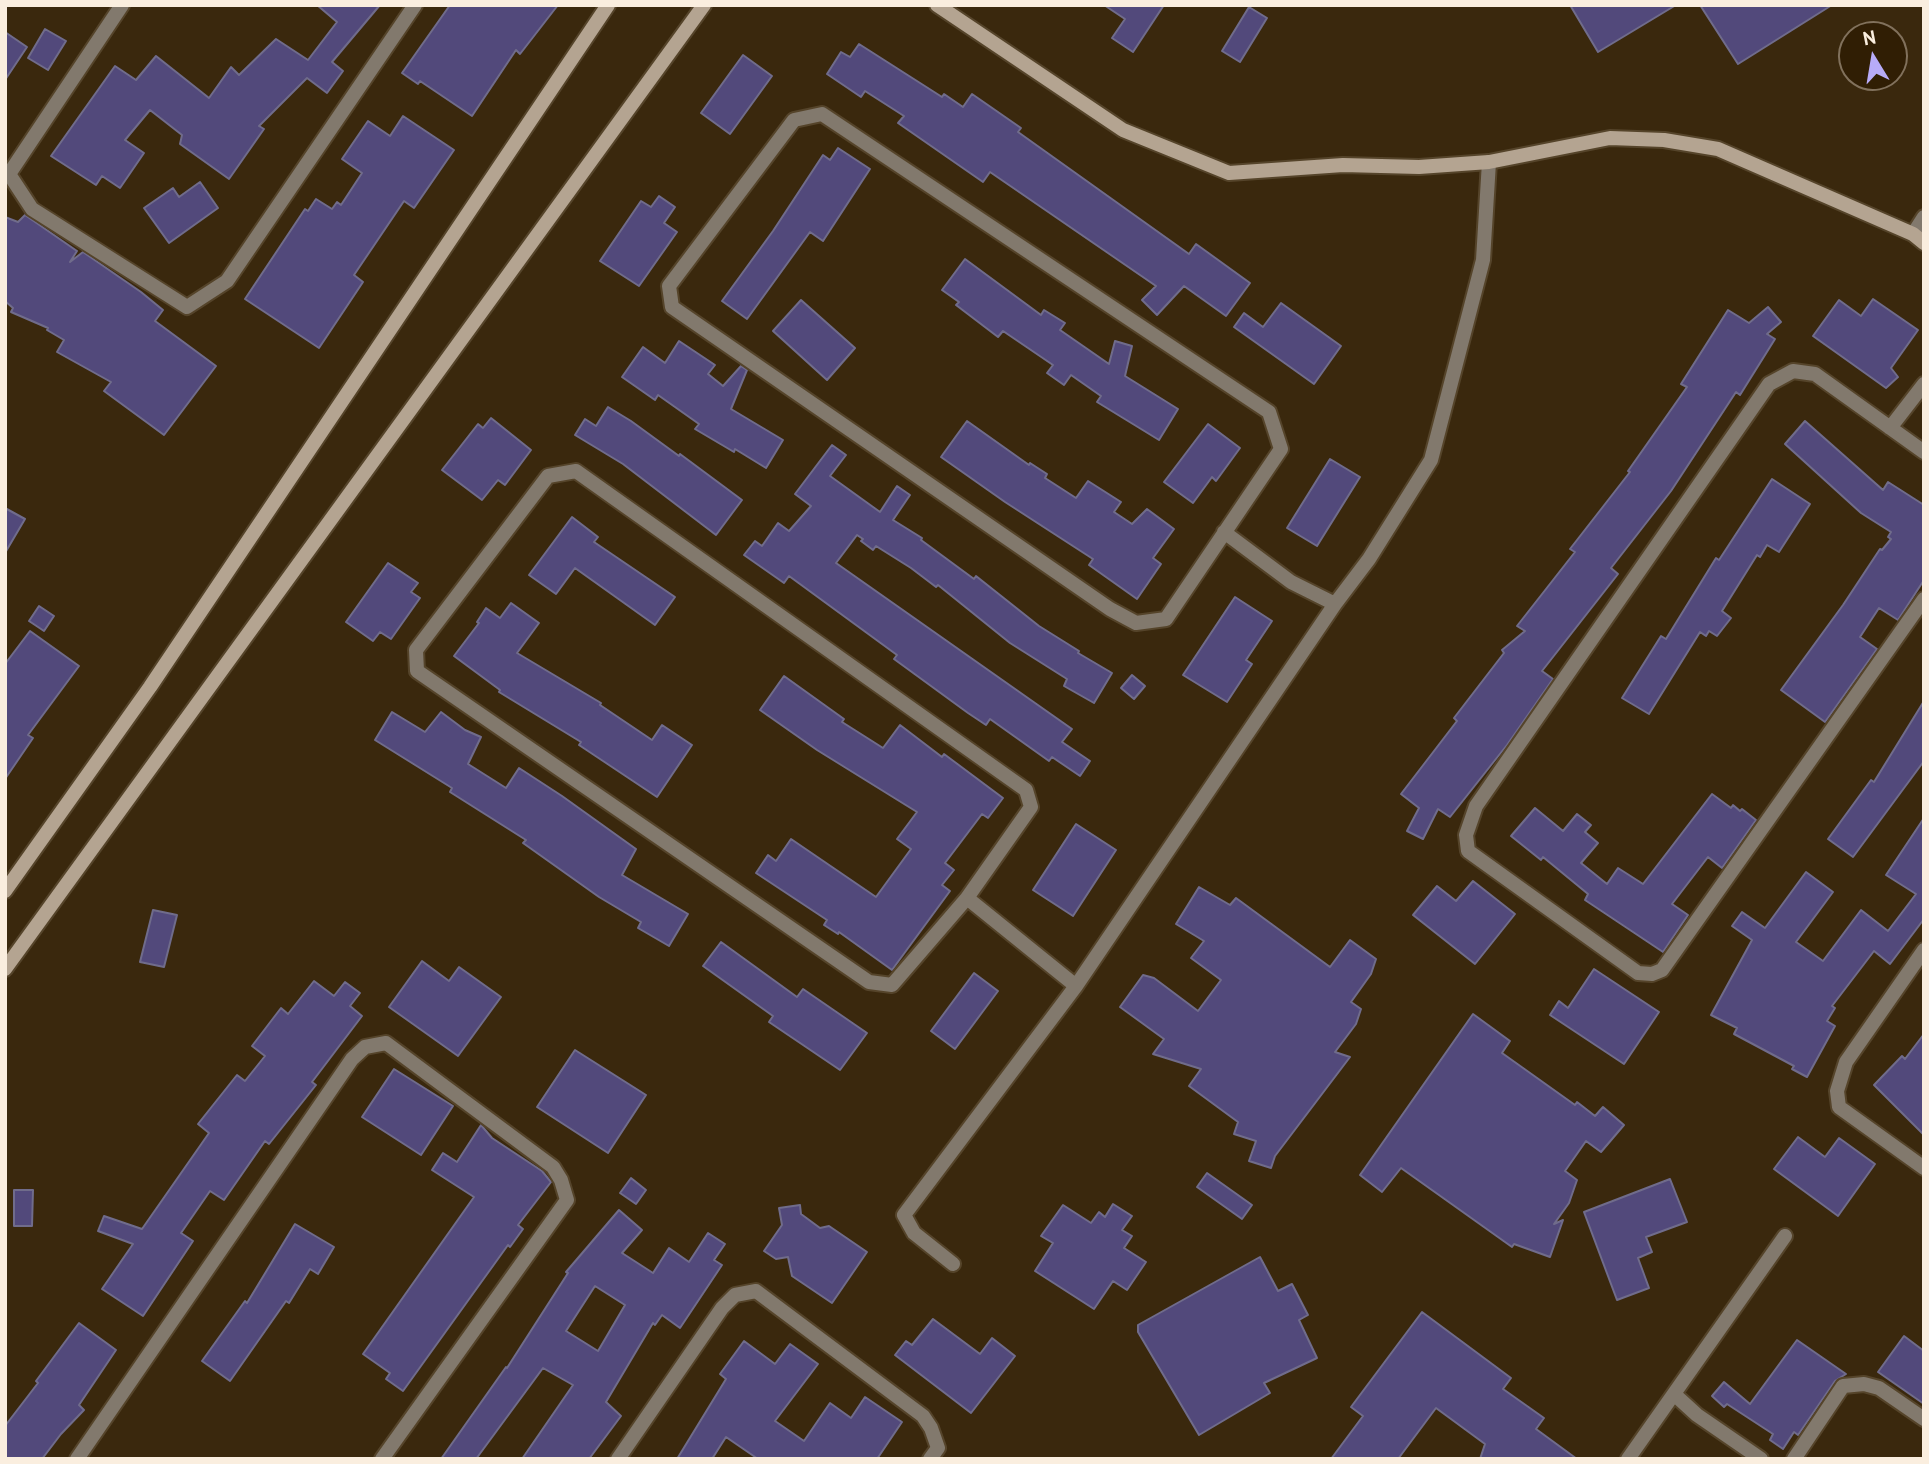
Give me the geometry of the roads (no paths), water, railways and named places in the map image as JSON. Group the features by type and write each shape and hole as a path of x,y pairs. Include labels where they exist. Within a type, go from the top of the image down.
{"street":[{"path":"122,5 9,174 32,209 187,307 227,281 415,5"},
{"path":"5,891 150,687 608,5"},
{"path":"5,969 704,5"},
{"path":"937,5 1123,130 1229,173 1343,165 1419,167 1489,162 1610,138 1664,140 1718,149 1918,239 1924,217"},
{"path":"822,114 1269,412 1282,449 1224,532 1166,619 1136,623 1110,608 672,307 669,286 793,120 822,114"},
{"path":"953,1264 914,1233 904,1215 1076,986 1368,559 1432,460 1483,260 1489,162"},
{"path":"1924,452 1815,374 1793,371 1769,384 1476,806 1466,835 1468,851 1637,973 1652,974 1662,970 1924,598"},
{"path":"1890,428 1924,384"},
{"path":"576,471 1026,790 1031,807 967,898 892,985 869,982 417,671 416,650 548,476 576,471"},
{"path":"1224,532 1291,582 1335,604"},
{"path":"967,898 1076,986"},
{"path":"1924,950 1846,1062 1836,1091 1839,1107 1924,1168"},
{"path":"77,1459 352,1059 365,1047 386,1043 553,1167 561,1180 567,1200 382,1459"},
{"path":"1628,1459 1785,1236"},
{"path":"618,1459 722,1308 734,1295 756,1291 923,1416 937,1441 938,1448 930,1459"},
{"path":"1794,1459 1843,1386 1864,1384 1879,1388 1924,1419"},
{"path":"1674,1394 1697,1415 1760,1459"}]}
